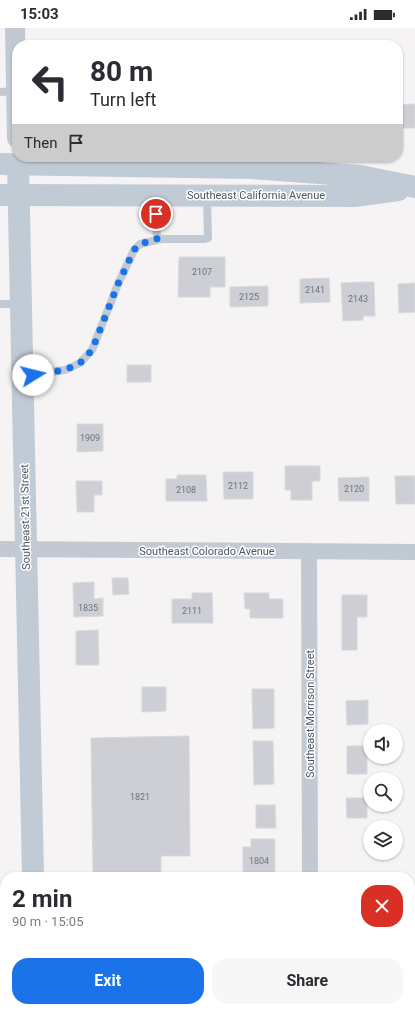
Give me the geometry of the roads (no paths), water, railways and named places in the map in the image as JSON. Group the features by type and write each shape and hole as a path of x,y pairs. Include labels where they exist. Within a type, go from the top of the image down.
{"main road":[{"name":"Southeast California Avenue","path":"12,162 129,162 251,168 360,176 415,187"},
{"name":"Southeast 21st Street","path":"12,162 9,195 10,304 22,376 33,872"},
{"name":"Southeast California Avenue","path":"9,195 354,196 415,187"}],"street":[{"path":"16,28 16,40"},
{"name":"Southeast Colorado Avenue","path":"0,549 415,552"},
{"name":"Southeast Morrison Street","path":"309,552 310,872"}],"lane":[{"path":"155,195 157,239"},
{"path":"22,376 65,370 80,363 92,350 118,284 134,250 140,244 157,239 208,238 207,195"}]}
